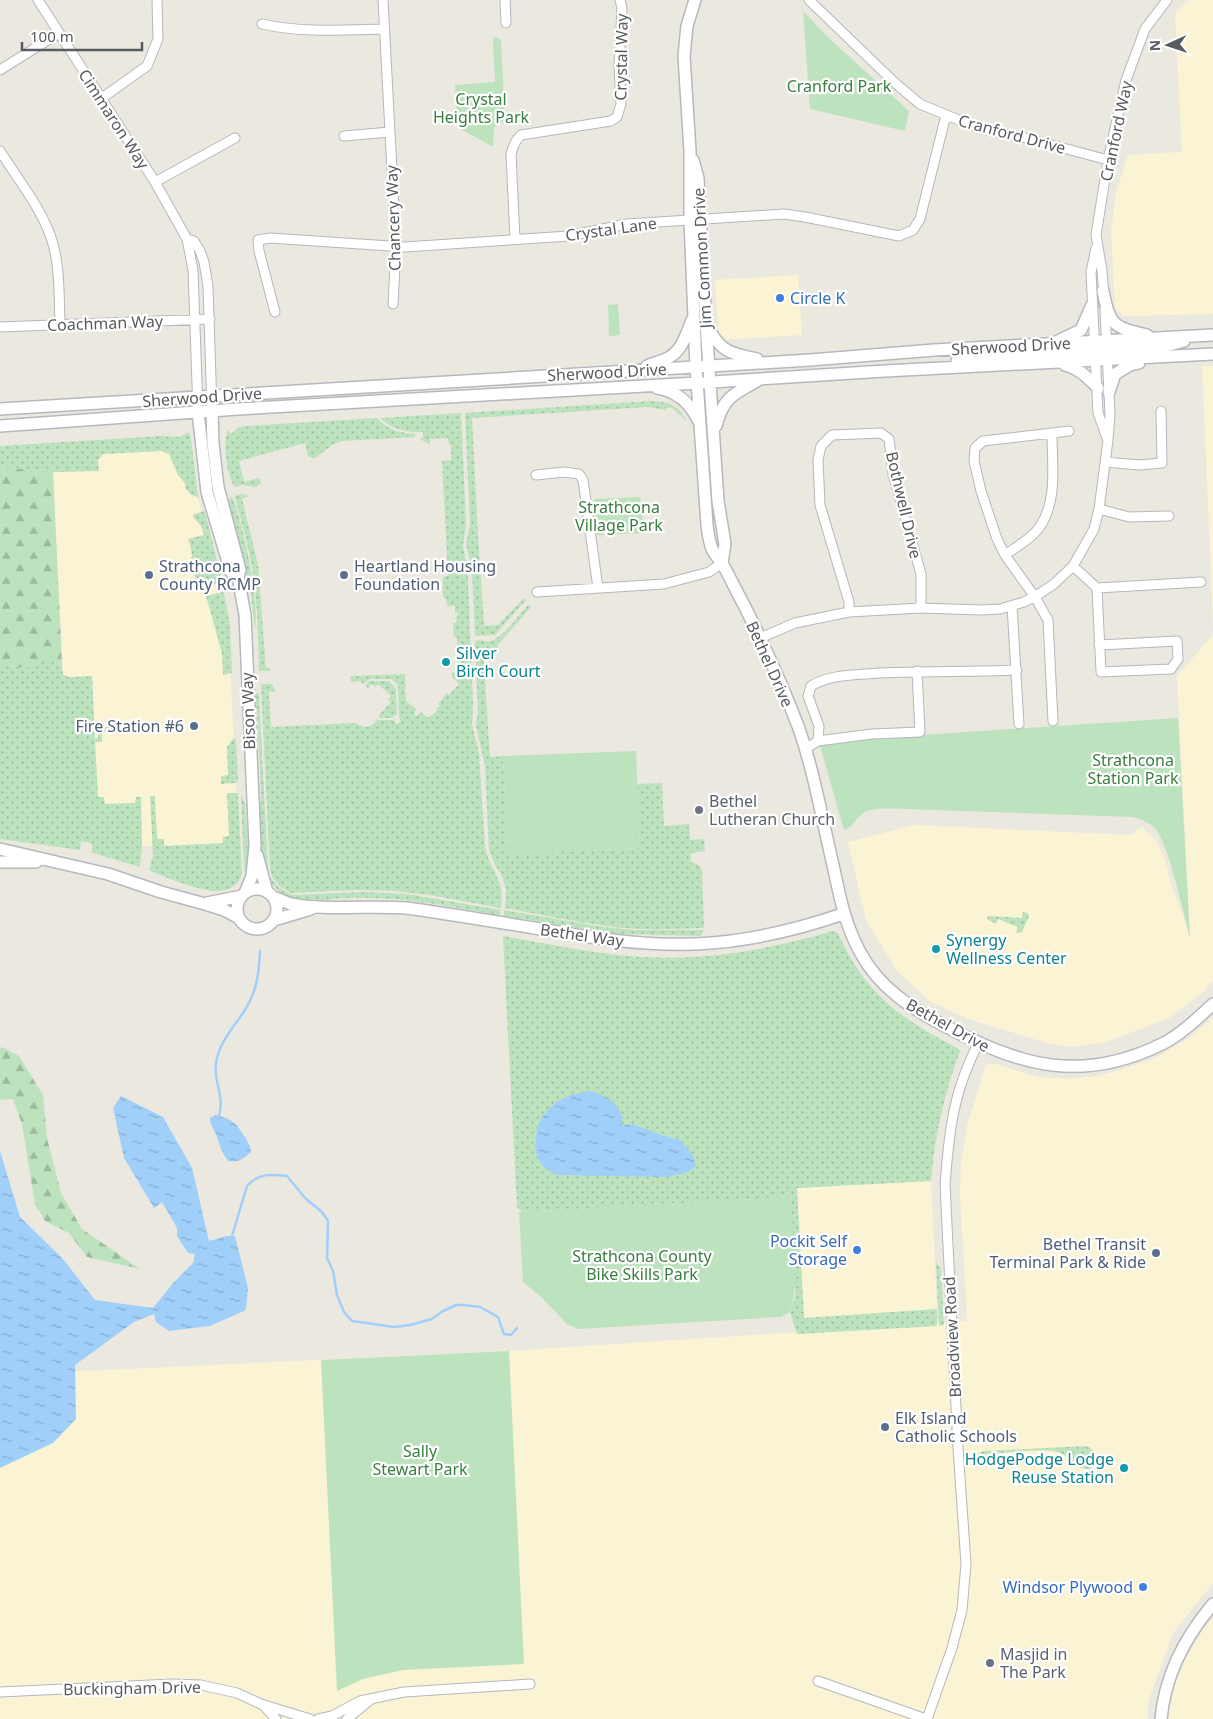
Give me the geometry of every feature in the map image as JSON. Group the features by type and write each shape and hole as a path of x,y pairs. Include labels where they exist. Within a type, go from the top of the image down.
{"street":[{"name":"Cimmaron Way","path":"38,0 155,182 187,239 192,270 198,412"},
{"path":"102,98 147,66 158,39 157,0"},
{"name":"Chancery Way","path":"383,0 396,246 393,304"},
{"path":"505,0 506,24"},
{"name":"Crystal Way","path":"515,239 511,155 517,139 521,135 611,121 620,111 619,66 622,8 620,0"},
{"name":"Jim Common Drive","path":"695,0 687,26 684,56 695,220 710,382"},
{"name":"Cranford Drive","path":"809,0 895,83 920,104 978,128 1022,137 1108,160"},
{"name":"Cranford Way","path":"1101,351 1103,291 1096,235 1108,160 1126,80 1145,29 1167,0"},
{"path":"262,24 279,28 321,30 384,29"},
{"path":"0,70 59,33"},
{"name":"Crystal Lane","path":"275,312 259,251 258,240 270,238 405,247 569,236 627,224 784,214 805,216 899,236 906,234 913,230 920,219 946,115"},
{"path":"344,136 390,132"},
{"path":"155,182 235,138"},
{"path":"0,151 44,221 53,244 58,279 60,324"},
{"name":"Jim Common Drive","path":"695,220 694,316 697,383"},
{"name":"Cimmaron Way","path":"187,239 194,242 200,250 208,286 212,411"},
{"name":"Cranford Way","path":"1097,242 1090,272 1092,305 1101,351"},
{"path":"1103,291 1108,314 1112,321 1120,327 1159,338"},
{"path":"1052,344 1081,330 1092,305"},
{"path":"638,370 667,359 676,353 682,347 694,316"},
{"name":"Coachman Way","path":"0,327 210,319"},
{"path":"706,324 713,338 731,354 771,362"},
{"name":"Sherwood Drive","path":"0,426 212,411 924,368 1033,364 1159,338 1213,335"},
{"path":"924,368 974,358 1166,346 1201,336"},
{"name":"Sherwood Drive","path":"0,409 1052,344 1148,358 1213,354"},
{"path":"1101,351 1098,413 1108,440"},
{"path":"760,638 795,623 849,612 921,608 1000,609 1035,597 1054,584 1073,566 1094,529 1099,509 1110,415 1110,392 1101,351"},
{"path":"1110,392 1115,374 1130,365 1142,363 1148,358"},
{"path":"1033,364 1072,367 1086,375 1098,388"},
{"path":"713,438 719,413 732,395 762,379"},
{"path":"537,592 664,584 709,572 722,563 725,544 718,501 710,382"},
{"name":"Bethel Drive","path":"697,383 707,525 712,549 722,563 760,638 798,727 818,800 844,914 861,954 887,987 919,1012 1002,1054 1040,1064 1069,1067 1096,1065 1130,1057 1163,1043 1213,1004"},
{"path":"643,386 666,390 681,398 693,410 700,424"},
{"name":"Bison Way","path":"212,411 213,443 218,487 240,570 238,577 245,615 255,846 252,876 243,894"},
{"path":"1105,462 1139,465 1162,463 1161,411"},
{"name":"Bison Way","path":"198,412 207,492 230,572 238,577"},
{"path":"1053,721 1048,620 1035,597 1005,555 997,539 981,491 974,461 976,448 988,439 1070,431"},
{"name":"Bothwell Drive","path":"849,612 849,602 820,506 818,460 821,446 832,435 881,433 889,440 893,474 920,574 921,608"},
{"path":"1005,555 1038,529 1048,510 1053,483 1052,434"},
{"path":"536,475 564,472 579,474 583,480 598,588"},
{"path":"1099,509 1129,517 1169,516"},
{"path":"1073,566 1097,588 1101,672 1171,669 1178,659 1177,641 1100,645"},
{"path":"1097,588 1201,582"},
{"path":"1012,606 1019,724"},
{"path":"818,741 819,726 808,696 811,686 825,680 845,676 918,671 1017,670"},
{"path":"805,749 818,741 872,734 920,732 918,671"},
{"name":"Bison Way","path":"255,846 270,895"},
{"path":"0,849 108,874 224,910 239,918 246,926 256,930 266,927 274,920 276,906 270,895 254,889 243,894 205,904"},
{"path":"0,862 58,863"},
{"path":"239,918 237,907 243,894"},
{"name":"Bethel Way","path":"270,895 291,904 388,906 608,941 652,944 695,944 736,940 776,933 844,914"},
{"name":"Bethel Way","path":"274,920 318,906"},
{"name":"Broadview Road","path":"927,1719 952,1648 962,1610 966,1564 958,1448 945,1184 947,1153 956,1102 964,1076 978,1043"},
{"path":"1161,1719 1165,1697 1179,1654 1191,1633 1213,1604"},
{"path":"818,1681 927,1719"},
{"name":"Buckingham Drive","path":"0,1692 172,1684 201,1685 237,1693 261,1704 305,1719"},
{"path":"318,1719 332,1716 360,1701 404,1692 530,1684"},
{"path":"347,1719 370,1700"},
{"name":"Buckingham Drive","path":"261,1704 276,1719"}],"shaded area":[{"path":"1189,0 1213,0 1213,314 1124,316 1115,308 1111,231 1116,193 1128,155 1182,152 1175,14"},
{"path":"798,275 802,335 719,340 715,280"},
{"path":"1202,366 1213,366 1213,623"},
{"path":"161,451 169,454 178,475 195,496 198,497 228,627 239,844 142,846 141,797 136,803 104,804 104,798 98,798 92,677 69,677 63,675 53,472 98,471 98,460 103,454"},
{"path":"1213,635 1213,981 1203,992 1169,1018 1106,1042 1072,1047 1051,1044 968,1019 930,1001 898,972 866,920 848,842 914,825 1130,835 1142,827 1156,841 1164,858 1172,887 1190,935 1177,676"},
{"path":"1213,1018 1213,1583 1173,1633 1148,1702 1148,1719 0,1719 0,1375 509,1351 967,1321 960,1193 961,1164 967,1126 986,1065 996,1064 1037,1077 1068,1079 1098,1076 1153,1059 1186,1040"},
{"path":"931,1181 937,1309 804,1319 797,1188"},
{"path":"1213,1618 1213,1719 1169,1719 1169,1710 1176,1681 1184,1662 1202,1631"}],"green space":[{"name":"Cranford Park","path":"803,11 831,40 909,111 905,131 810,109"},
{"name":"Crystal Heights Park","path":"494,36 501,40 505,121 494,127 493,147 457,127 455,85 495,82"},
{"path":"618,304 620,335 609,336 608,305"},
{"path":"650,401 662,402 676,407 687,421 672,408 667,407 666,410 648,407 472,418 484,626 498,625 524,598 526,600 495,635 475,636 472,570 466,544 470,524 465,413"},
{"path":"461,413 466,523 463,546 468,581 473,705 472,725 479,753 485,846 490,863 499,881 502,897 501,908 395,891 357,890 291,893 279,886 270,870 261,684 272,684 276,691 269,692 271,727 355,723 367,727 377,720 394,720 396,724 401,722 399,717 398,685 391,679 370,679 363,684 360,681 351,682 350,676 405,674 406,701 417,709 414,713 416,716 421,712 428,718 438,710 440,706 438,704 447,693 449,695 459,684 452,677 452,673 458,672 457,637 454,637 453,623 456,623 458,613 455,613 455,606 447,606 446,599 443,596 443,577 448,576 442,461 451,460 451,445 449,445 448,438 430,439 430,445 420,439 423,437 423,432 400,430 380,418"},
{"path":"377,418 390,428 399,432 415,434 415,437 342,441 332,445 314,459 308,456 305,443 239,461 244,482 259,478 261,483 256,487 242,485 235,487 232,482 225,450 228,430 231,434 239,427 247,426"},
{"path":"189,432 198,497 191,495 185,488 185,483 178,475 169,454 161,451 103,454 98,460 99,471 53,472 0,467 0,446 162,436 180,437"},
{"path":"0,467 53,472 62,665 51,661 41,661 26,668 0,665"},
{"path":"243,494 249,496 242,499 258,565 266,668 270,668 270,671 259,671 254,581 235,497 235,495"},
{"path":"232,496 250,562 255,601 255,629 251,594 228,505 229,499"},
{"name":"Strathcona Village Park","path":"640,497 644,533 597,535 594,499"},
{"path":"205,511 218,565 194,571 190,558 192,557 188,539 204,535 201,526 193,517 194,514"},
{"path":"219,566 222,582 210,586 195,577 194,573"},
{"path":"224,593 230,626 232,673 223,675 222,653 206,596"},
{"path":"528,605 531,607 497,646 497,651 483,651 490,757 503,756 508,855 640,848 637,784 662,783 664,826 689,824 690,840 704,839 705,851 691,853 691,862 699,865 702,871 704,928 623,928 578,922 505,908 506,890 502,876 489,850 485,767 476,725 478,712 475,641 491,641 495,639 505,631"},
{"path":"41,661 51,661 62,665 63,675 69,677 92,676 95,739 98,738 98,728 109,727 109,731 102,732 102,742 95,742 98,797 104,797 105,804 135,803 136,797 141,797 142,846 140,867 93,853 92,843 81,841 80,850 0,839 0,665 26,668"},
{"path":"369,681 389,681 396,689 397,715 392,718 379,718 379,715 391,702 388,700 391,696 378,684 375,687 372,684 368,688 365,686"},
{"path":"259,693 267,871 261,855 258,835 261,797 257,710 253,694"},
{"name":"Strathcona Station Park","path":"1178,718 1190,937 1165,847 1154,827 1147,822 1133,817 874,809 859,816 850,827 844,830 820,746 822,743 829,741"},
{"path":"234,738 236,740 238,780 236,783 221,784 221,776 228,775 227,747"},
{"path":"636,751 640,848 508,855 503,756"},
{"path":"227,793 238,793 242,873 236,884 226,890 211,891 183,884 149,870 153,855 150,796 155,796 157,839 164,839 164,846 223,843 223,837 229,836"},
{"path":"241,794 245,803 250,855 249,872 244,869"},
{"path":"268,874 278,887 293,895 364,892 407,894 501,910 499,917 448,906 389,899 340,898 302,901 279,892"},
{"path":"504,910 603,927 633,930 704,930 700,936 620,934 515,918 504,918"},
{"path":"1023,912 1028,913 1029,916 1022,932 1016,933 1018,927 998,919 996,924 987,919 988,916 1022,918"},
{"path":"833,931 838,933 860,972 886,1002 901,1015 960,1051 941,1115 931,1181 797,1188 804,1318 937,1309 937,1326 797,1334 790,1312 795,1297 795,1265 790,1197 522,1212 517,1207 503,936 607,954 666,958 739,952"},
{"path":"2,1047 19,1056 43,1095 47,1138 61,1193 82,1229 140,1269 87,1257 69,1233 45,1221 35,1204 22,1124 13,1099 0,1100 0,1048"},
{"name":"Strathcona County Bike Skills Park","path":"790,1197 796,1270 795,1284 790,1312 781,1317 578,1329 567,1324 542,1298 523,1282 519,1212"},
{"path":"936,1262 941,1268 944,1325 939,1326"},
{"name":"Sally Stewart Park","path":"509,1351 524,1664 403,1670 363,1679 337,1691 321,1360"},
{"path":"1086,1446 1094,1451 1096,1457 1094,1466 1090,1469 1081,1467 1063,1454 1043,1450 987,1454 981,1458 978,1465 977,1454 983,1451"}],"water":[{"path":"590,1091 606,1097 618,1108 623,1118 621,1124 632,1124 680,1140 693,1156 696,1166 688,1172 666,1177 557,1175 544,1167 536,1151 539,1122 545,1113 558,1101 571,1095"},
{"path":"121,1096 163,1117 192,1168 209,1241 227,1236 235,1236 248,1288 246,1310 210,1326 169,1331 156,1322 154,1314 134,1322 75,1365 76,1419 53,1443 0,1468 0,1151 20,1217 63,1259 95,1300 153,1308 174,1282 193,1263 195,1254 188,1253 177,1236 177,1228 162,1202 154,1208 124,1158 113,1108"},
{"path":"216,1115 233,1122 245,1137 251,1152 244,1158 238,1161 228,1161 210,1122 210,1118"}],"waterway":[{"path":"219,1116 221,1101 216,1076 216,1063 220,1048 245,1010 255,989 260,951"},
{"path":"232,1236 247,1186 261,1177 271,1175 287,1176 305,1198 322,1212 328,1221 327,1258 333,1271 337,1295 344,1312 352,1321 394,1327 410,1325 432,1319 456,1305 464,1305 480,1307 498,1317 504,1334 511,1335 517,1328"}],"place":[{"name":"Circle K","path":"780,298"},
{"name":"Strathcona County RCMP","path":"149,575"},
{"name":"Heartland Housing Foundation","path":"344,575"},
{"name":"Silver Birch Court","path":"446,662"},
{"name":"Fire Station #6","path":"194,726"},
{"name":"Bethel Lutheran Church","path":"699,810"},
{"name":"Synergy Wellness Center","path":"936,949"},
{"name":"Pockit Self Storage","path":"857,1250"},
{"name":"Bethel Transit Terminal Park & Ride","path":"1156,1253"},
{"name":"Elk Island Catholic Schools","path":"885,1427"},
{"name":"HodgePodge Lodge Reuse Station","path":"1124,1468"},
{"name":"Windsor Plywood","path":"1143,1587"},
{"name":"Masjid in The Park","path":"990,1663"}]}
